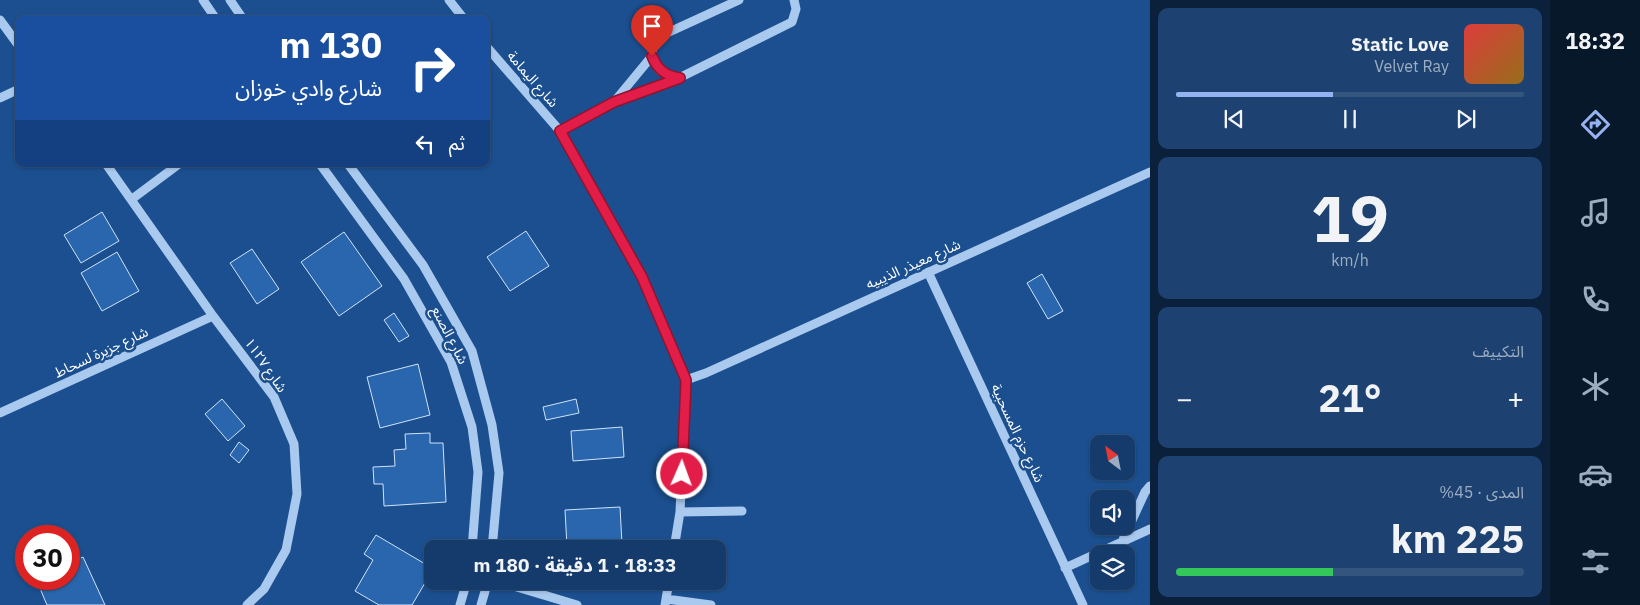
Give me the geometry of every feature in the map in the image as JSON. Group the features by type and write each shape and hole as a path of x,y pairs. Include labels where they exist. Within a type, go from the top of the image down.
{"street":[{"path":"203,0 213,15"},
{"path":"230,0 240,15"},
{"path":"449,0 461,15"},
{"path":"680,78 672,77 659,70 652,56 654,39 739,0"},
{"path":"560,131 614,102 680,78 792,22 796,9 794,0"},
{"path":"0,20 15,41"},
{"name":"شارع اليمامة","path":"490,51 560,131 642,277 686,380 680,512 675,540"},
{"path":"614,102 652,56"},
{"path":"0,98 15,91"},
{"name":"شارع ١١٢٧","path":"108,167 213,316 274,397 294,444 297,494 286,550 264,589 247,605"},
{"path":"132,199 175,167"},
{"name":"شارع الصنع","path":"322,167 404,279 452,362 472,427 478,472 473,540"},
{"name":"شارع الصنع","path":"350,167 423,265 472,351 492,425 499,473 493,540"},
{"name":"شارع معيذر الذيبيه","path":"686,380 706,373 1150,172"},
{"name":"شارع حزم المسحبية","path":"928,272 1083,605"},
{"name":"شارع جزيرة لسحاط","path":"0,413 213,316"},
{"path":"1122,542 1144,492 1150,486"},
{"path":"680,512 742,511"},
{"path":"1065,568 1150,529"},
{"path":"460,605 464,590"},
{"path":"481,605 485,590"},
{"path":"527,590 577,605"},
{"path":"665,602 711,605"}],"building":[{"path":"102,212 119,241 81,263 64,235"},
{"path":"526,231 549,266 510,291 487,257"},
{"path":"344,232 382,286 339,316 301,262"},
{"path":"252,249 279,289 257,304 230,263"},
{"path":"117,252 139,291 102,311 81,273"},
{"path":"1042,274 1063,311 1048,319 1027,283"},
{"path":"394,313 409,336 399,342 384,320"},
{"path":"418,364 430,415 380,428 367,377"},
{"path":"222,399 245,426 228,441 205,414"},
{"path":"576,399 579,413 546,420 543,407"},
{"path":"622,427 624,457 573,461 571,431"},
{"path":"430,433 430,443 443,443 446,502 384,506 383,484 374,484 373,467 395,466 394,450 406,449 405,434"},
{"path":"239,442 249,450 239,463 230,455"},
{"path":"620,507 622,540 567,540 565,510"},
{"path":"376,535 424,563 424,585 412,605 379,605 355,591 373,560 364,554"},
{"path":"83,557 105,605 47,605 41,590 80,590 80,558"}],"route":[{"path":"652,56 659,70 672,77 680,78 614,102 560,131 642,277 686,380 682,474"}]}
